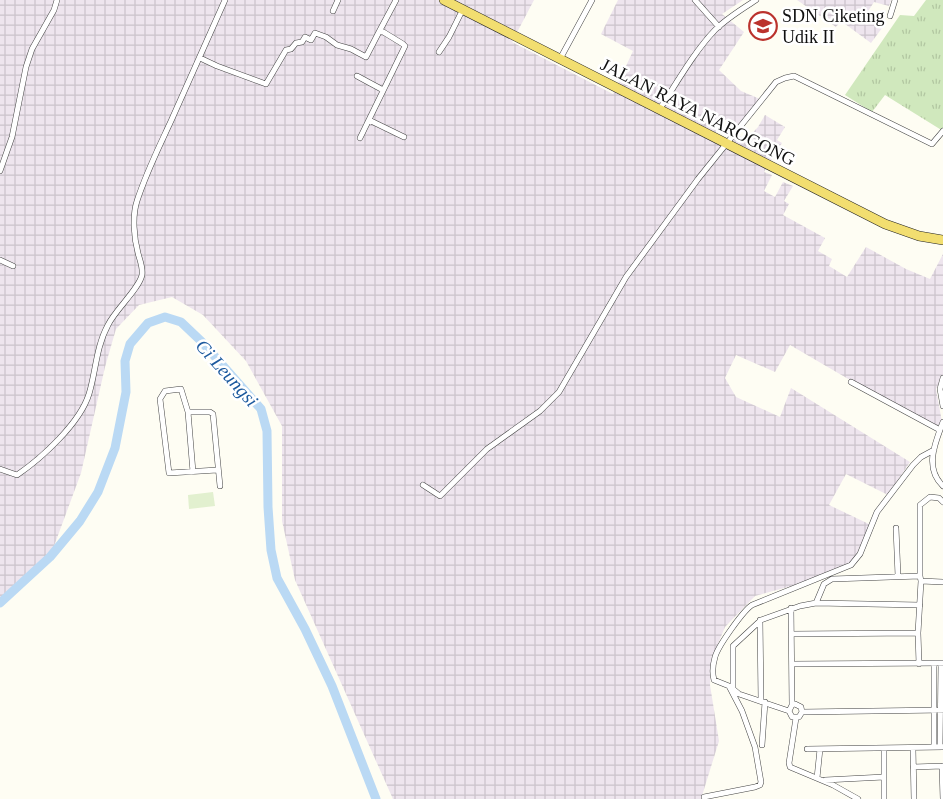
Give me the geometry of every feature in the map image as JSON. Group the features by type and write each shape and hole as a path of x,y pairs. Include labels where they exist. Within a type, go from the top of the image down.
{"main road":[{"name":"JALAN RAYA NAROGONG","path":"444,0 885,224 919,236 943,240"}],"street":[{"path":"0,171 12,137 26,67 32,49 54,10 57,0"},
{"path":"0,469 17,475 32,465 55,443 85,404 91,388 98,350 107,326 142,276 134,218 136,202 225,0"},
{"path":"333,11 338,0"},
{"path":"200,58 265,84 286,50 291,49 296,43 302,42 305,37 311,40 315,33 326,37 336,45 351,49 366,57 396,0"},
{"path":"560,59 586,18 592,0"},
{"path":"695,0 719,27"},
{"path":"659,110 687,68 719,27 756,0"},
{"path":"890,16 895,0"},
{"path":"439,52 463,9"},
{"path":"360,138 405,46 380,30"},
{"path":"357,76 383,90"},
{"path":"422,485 440,496 487,449 540,411 556,394 626,277 726,143 776,82 794,76 932,144 943,131"},
{"path":"369,120 404,137"},
{"path":"0,260 13,266"},
{"path":"943,378 940,389 943,406"},
{"path":"851,382 940,430"},
{"path":"193,472 188,412 181,389 165,391 160,398 168,473 170,474 217,470"},
{"path":"188,412 210,412 213,414 220,486"},
{"path":"943,422 932,463 937,480 943,486"},
{"path":"704,797 755,787 760,785 761,782 755,746 742,711 729,686 714,680 714,662 717,652 743,613 752,605 851,565 860,554 877,512 917,461 926,453 934,450"},
{"path":"919,664 920,509 922,502 930,496 939,498 943,502"},
{"path":"896,528 898,576"},
{"path":"816,603 824,584 832,579 898,576 943,582"},
{"path":"796,718 792,717 789,711 736,692 732,686 733,646 760,620 791,608 816,603 920,605"},
{"path":"789,711 792,705 791,608"},
{"path":"760,620 763,702 762,745"},
{"path":"792,634 918,633"},
{"path":"792,664 942,664 939,747 807,749"},
{"path":"934,664 939,710"},
{"path":"792,705 799,705 802,712"},
{"path":"802,712 939,710"},
{"path":"802,712 796,718 789,765 858,799"},
{"path":"884,748 884,799"},
{"path":"913,748 914,799"},
{"path":"820,749 820,779"},
{"path":"913,767 943,766 943,799"},
{"path":"820,779 884,777"}],"shaded area":[{"path":"0,0 534,0 512,42 613,94 633,51 601,34 618,0 743,0 722,14 744,32 719,70 741,91 760,99 738,129 723,118 715,133 728,140 735,133 746,140 758,127 765,115 785,127 777,140 782,143 764,172 772,175 764,191 775,197 783,182 793,186 784,201 789,204 783,215 825,238 818,251 832,259 829,266 847,277 866,247 906,269 930,279 943,254 943,376 936,389 942,422 934,429 790,345 775,372 736,355 725,378 736,397 780,417 791,388 910,462 888,495 846,474 829,505 871,525 852,563 836,574 755,596 725,627 712,658 710,685 719,741 701,799 393,799 295,580 282,521 282,426 246,361 203,315 172,297 139,305 116,329 105,367 81,473 50,557 0,603"},
{"path":"797,0 891,0 889,6 874,2 865,16 882,28 871,43 841,21 836,27"}],"green space":[{"path":"926,0 943,0 943,131 885,95 872,112 845,95 900,15 914,16"},
{"path":"213,492 215,506 189,509 188,495"}],"waterway":[{"name":"Ci Leungsi","path":"0,603 50,557 80,521 98,492 115,448 126,392 125,361 130,344 148,323 165,317 181,322 202,342 261,409 267,431 268,507 271,550 277,578 305,629 332,686 376,799"}],"place":[{"name":"SDN Ciketing Udik II","path":"763,26"}]}
